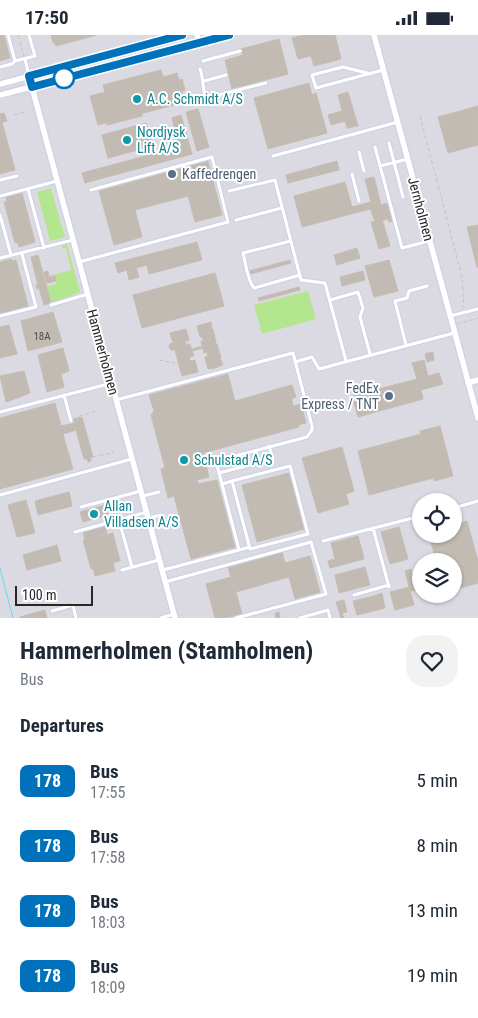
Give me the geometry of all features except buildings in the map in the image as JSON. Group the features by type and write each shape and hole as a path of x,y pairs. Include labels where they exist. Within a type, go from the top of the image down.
{"street":[{"path":"0,83 182,35"},
{"path":"197,35 199,43"},
{"path":"0,95 229,35"},
{"name":"Jernholmen","path":"374,35 478,418"},
{"name":"Hammerholmen","path":"29,76 174,616"},
{"path":"468,383 478,380"}],"lane":[{"path":"8,35 15,61"},
{"path":"0,67 34,56 29,35"},
{"path":"203,61 240,51"},
{"path":"25,59 29,76"},
{"path":"371,74 343,67 312,75 316,88 371,74 384,70"},
{"path":"200,69 206,98 266,83"},
{"path":"204,81 226,75"},
{"path":"273,156 398,122"},
{"path":"389,143 403,197"},
{"path":"375,147 402,248 430,241"},
{"path":"359,152 364,171"},
{"path":"79,262 228,222 212,157 91,190"},
{"path":"380,166 408,159"},
{"path":"352,174 359,201"},
{"path":"0,180 17,176"},
{"path":"229,191 275,180 301,280 325,283 346,361"},
{"path":"0,196 57,181"},
{"path":"28,189 44,248"},
{"path":"236,220 282,208"},
{"path":"0,215 11,255"},
{"path":"0,258 73,240"},
{"path":"291,241 243,253 245,262 251,284 254,287 300,275"},
{"path":"0,316 36,307 22,254"},
{"path":"406,345 395,301 407,298 409,291 427,286"},
{"path":"330,300 358,292 363,308 360,317 370,355"},
{"path":"51,305 88,294"},
{"path":"450,316 478,309"},
{"path":"295,362 312,357 319,369 455,333"},
{"path":"116,400 293,353 312,430 307,437 216,461 239,550"},
{"path":"0,412 112,383"},
{"path":"64,395 71,421"},
{"path":"219,473 273,459 269,446"},
{"path":"0,495 132,459"},
{"path":"162,570 308,534 290,466 222,484"},
{"path":"232,481 250,547"},
{"path":"81,507 160,492"},
{"path":"462,506 478,501"},
{"path":"75,532 119,520 147,515 161,515"},
{"path":"323,541 412,518"},
{"path":"119,520 132,567"},
{"path":"354,595 389,586 373,528"},
{"path":"165,581 311,542 326,594 236,618"},
{"path":"122,569 159,559"},
{"path":"52,611 73,605 76,618"},
{"path":"300,618 328,610 330,618"},
{"path":"161,618 174,616"}],"path":[{"path":"18,35 25,59"},
{"path":"14,115 25,112"},
{"path":"420,116 462,277 464,313"},
{"path":"453,325 478,318"},
{"path":"192,350 203,347"},
{"path":"159,359 174,363 178,362"},
{"path":"79,415 96,411"},
{"path":"93,457 114,451"}],"shaded area":[{"path":"0,35 478,35 478,618 0,618"}],"green space":[{"path":"51,188 65,237 50,241 37,192"},
{"path":"67,244 80,292 51,303 45,279 48,286 56,284 55,276 49,276 71,270 66,248 62,249 63,245"},
{"path":"308,291 316,319 262,334 254,305"}],"waterway":[{"path":"0,568 13,618"}],"bus line":[{"name":"178","path":"182,35 29,76 32,87 229,35"}],"place":[{"name":"A.C. Schmidt A/S","path":"137,99"},
{"name":"Nordjysk Lift A/S","path":"127,140"},
{"name":"Kaffedrengen","path":"172,174"},
{"name":"FedEx Express / TNT","path":"389,396"},
{"name":"Schulstad A/S","path":"184,460"},
{"name":"Allan Villadsen A/S","path":"94,514"}]}
